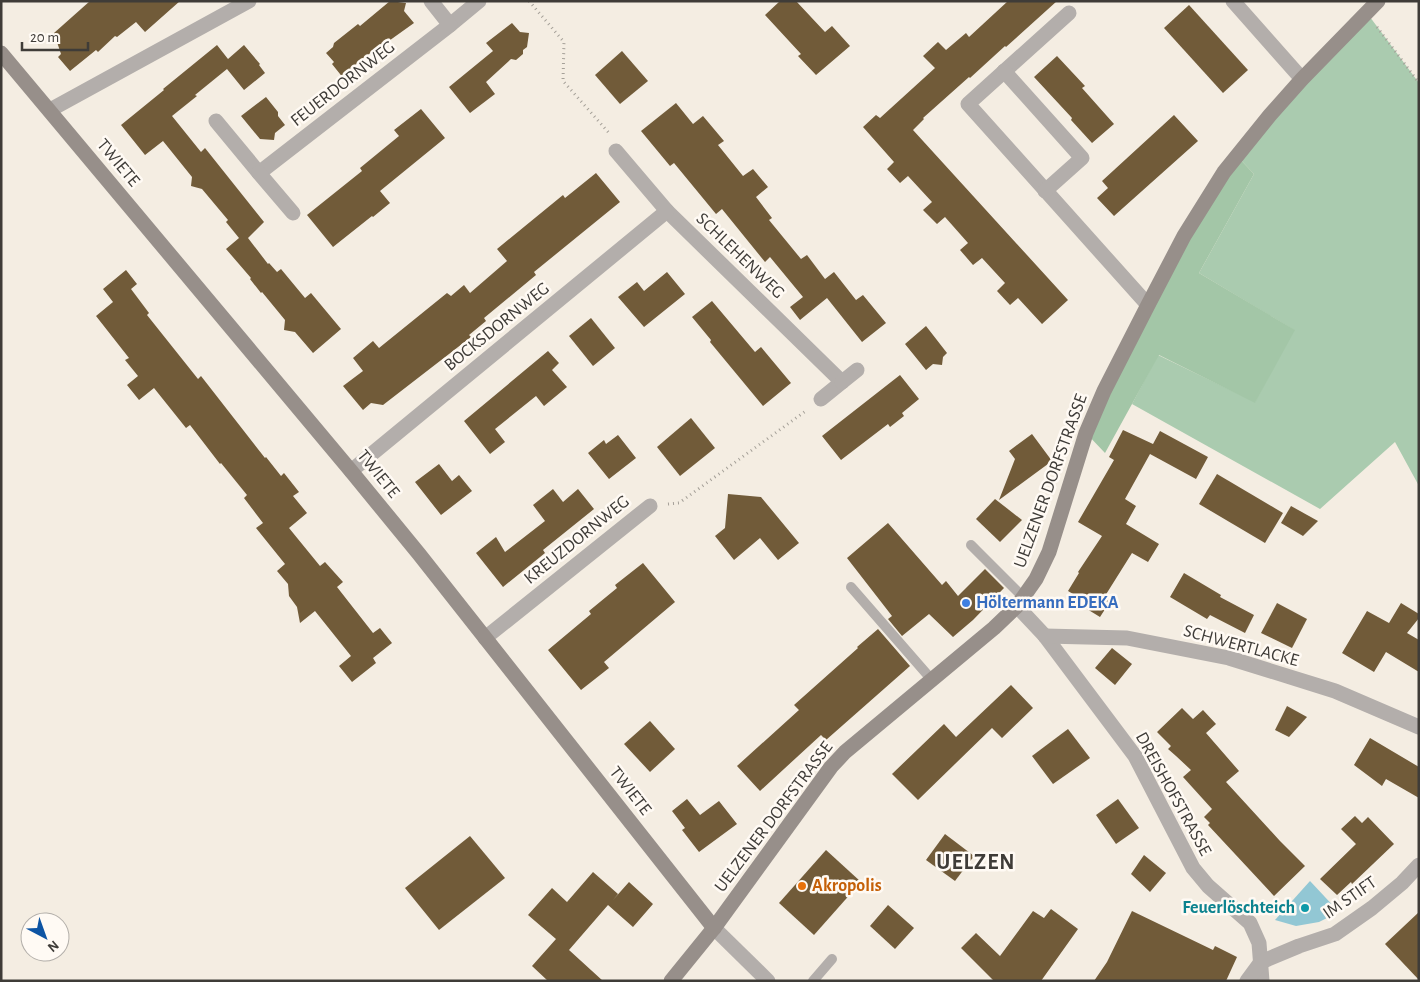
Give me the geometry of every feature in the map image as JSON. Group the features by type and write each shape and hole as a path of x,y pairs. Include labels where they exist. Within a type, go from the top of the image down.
{"street":[{"path":"50,110 249,1"},
{"path":"431,1 450,25"},
{"name":"FEUERDORNWEG","path":"259,173 479,1"},
{"path":"1233,1 1302,78"},
{"name":"UELZENER DORFSTRASSE","path":"671,981 714,928 831,767 845,752 994,628 1020,601 1036,579 1049,552 1086,433 1104,391 1184,236 1224,172 1270,115 1302,78 1378,1"},
{"path":"1069,13 968,104 1148,305"},
{"name":"TWIETE","path":"1,53 351,471 714,928"},
{"path":"1004,71 1082,158 1045,190"},
{"path":"216,121 293,213"},
{"name":"SCHLEHENWEG","path":"616,152 667,211 842,382"},
{"name":"BOCKSDORNWEG","path":"351,471 667,211"},
{"path":"821,400 857,370"},
{"name":"KREUZDORNWEG","path":"485,638 650,506"},
{"name":"DREISHOFSTRASSE","path":"1020,601 1135,756 1193,868 1208,886 1250,924 1259,943 1262,981"},
{"name":"SCHWERTLACKE","path":"1045,636 1128,638 1229,658 1335,691 1419,727"},
{"name":"IM STIFT","path":"1261,962 1299,946 1335,934 1372,908 1402,883 1419,865"},
{"path":"714,928 768,981"},
{"path":"1247,981 1261,962"}],"lane":[{"path":"971,545 1020,601"},
{"path":"851,588 932,680"},
{"path":"813,981 832,959"}],"path":[{"path":"529,1 564,42 562,81 611,134 616,152"},
{"path":"1366,13 1419,83"},
{"name":"KREUZDORNWEG","path":"650,506 679,503 821,400"}],"green space":[{"path":"1367,13 1419,83 1419,486 1395,442 1320,509 1132,404 1158,355 1255,402 1294,330 1199,273 1254,174 1237,156"},
{"path":"1237,156 1254,174 1199,273 1295,330 1255,403 1159,355 1105,453 1086,433 1104,391"}],"water":[{"path":"1310,881 1339,912 1319,922 1296,926 1275,920"}],"building":[{"path":"90,1 180,1 145,32 136,22 70,71 58,57 61,54 54,33"},
{"path":"390,1 406,3 404,11 414,23 355,65 355,70 344,79 326,53 333,47 334,43 358,24 360,26"},
{"path":"780,1 796,1 825,32 832,26 850,46 816,75 798,56 801,54 765,15"},
{"path":"1008,1 1057,1 923,118 913,130 1068,300 1042,324 1018,298 1010,305 997,291 1005,283 982,258 973,265 960,250 968,243 945,217 937,224 923,210 932,202 908,176 900,183 887,169 894,162 863,127 876,115 880,118 935,68 923,56 938,42 946,50 966,33 969,37"},
{"path":"1189,5 1248,70 1223,93 1164,28"},
{"path":"512,23 520,32 529,33 527,47 516,60 511,59 486,82 495,94 470,113 449,87 493,51 486,43"},
{"path":"217,45 228,59 244,45 265,73 244,90 227,69 172,116 201,152 205,148 264,222 248,238 268,264 277,272 281,269 305,298 311,293 341,329 313,353 295,332 284,330 285,320 226,249 239,238 226,222 228,220 202,189 191,186 192,177 163,141 145,155 121,125"},
{"path":"622,51 648,81 620,104 595,75"},
{"path":"1057,56 1085,86 1082,88 1114,124 1092,143 1034,77"},
{"path":"266,97 278,112 278,116 285,125 275,133 274,140 260,139 241,116"},
{"path":"676,103 693,124 703,116 724,141 718,145 743,176 753,169 768,187 756,197 772,218 769,220 801,259 807,255 825,279 834,272 856,300 863,295 886,323 862,342 827,298 800,320 790,307 803,297 770,257 765,262 722,209 716,214 674,163 670,166 641,131"},
{"path":"421,109 445,138 380,191 390,203 333,247 307,215 362,171 360,168 399,136 394,130"},
{"path":"1174,115 1198,141 1114,216 1097,198 1108,188 1102,181"},
{"path":"596,173 620,202 534,272 536,275 484,318 486,321 469,335 471,337 383,405 371,403 363,410 343,386 363,371 353,358 373,341 379,348 447,293 451,296 464,285 470,293 507,261 497,249 563,195 565,198"},
{"path":"126,270 137,284 131,289 149,313 147,315 198,379 201,376 265,458 281,476 284,473 299,492 293,496 307,513 289,528 320,566 325,562 343,582 337,587 373,633 380,628 392,643 373,658 376,663 352,682 339,666 351,656 315,611 300,623 297,607 289,596 288,584 277,571 285,564 256,528 263,523 244,498 247,495 190,425 186,428 154,388 139,400 127,385 138,376 125,360 129,358 96,316 113,302 103,289"},
{"path":"667,272 685,294 644,327 618,297 637,282 644,291"},
{"path":"712,301 755,352 761,347 791,383 763,406 710,342 711,340 692,317"},
{"path":"591,318 615,348 593,366 569,336"},
{"path":"926,326 947,353 943,357 942,365 933,364 926,370 905,344"},
{"path":"548,351 559,363 552,370 567,387 544,406 536,396 495,429 505,442 490,454 464,421"},
{"path":"900,375 919,399 902,413 904,416 890,427 888,424 841,460 822,436"},
{"path":"691,418 715,448 680,476 657,447"},
{"path":"1123,430 1153,444 1160,431 1208,457 1196,479 1150,454 1125,499 1136,506 1126,524 1159,544 1148,562 1132,553 1105,596 1111,600 1100,617 1082,606 1085,601 1068,591 1102,536 1078,522 1114,460 1109,457"},
{"path":"1032,434 1052,461 999,500 1015,459 1009,451"},
{"path":"618,435 636,458 609,479 588,453 604,440 606,444"},
{"path":"439,464 452,481 459,475 472,491 441,515 415,482"},
{"path":"1217,474 1283,513 1265,543 1199,504"},
{"path":"553,489 563,502 578,489 594,509 543,550 545,553 503,587 476,553 496,537 505,552 545,521 533,505"},
{"path":"728,494 761,497 799,543 778,560 760,538 734,560 715,536 725,528"},
{"path":"995,499 1022,520 1000,542 976,519"},
{"path":"1291,506 1318,521 1303,536 1281,523"},
{"path":"888,523 942,585 946,581 958,596 985,569 1004,588 973,620 953,637 929,614 902,636 888,619 892,616 847,558"},
{"path":"643,563 675,602 604,662 609,668 581,690 548,650 591,614 589,611 617,588 615,585"},
{"path":"1184,573 1221,595 1220,597 1254,615 1245,633 1210,615 1207,619 1170,597"},
{"path":"1277,603 1307,619 1292,648 1261,633"},
{"path":"1401,603 1419,614 1419,618 1407,633 1419,640 1419,672 1386,652 1374,672 1342,653 1367,611 1389,623"},
{"path":"878,629 910,666 826,740 821,735 760,791 737,766 799,710 794,705"},
{"path":"1112,648 1132,664 1115,685 1095,668"},
{"path":"1011,685 1033,708 1002,738 992,728 918,800 892,774 944,724 956,737"},
{"path":"1287,706 1307,717 1289,737 1275,730"},
{"path":"1182,708 1193,719 1203,710 1216,724 1206,733 1239,771 1226,782 1305,866 1274,896 1208,825 1210,823 1204,817 1212,809 1183,777 1191,770 1168,749 1171,746 1157,732"},
{"path":"650,721 675,749 650,772 624,744"},
{"path":"1068,729 1090,758 1053,784 1032,756"},
{"path":"1370,738 1419,767 1419,798 1386,779 1382,786 1354,765"},
{"path":"687,799 700,815 719,801 737,824 699,852 682,830 685,828 672,811"},
{"path":"1118,799 1139,828 1116,844 1096,815"},
{"path":"1355,816 1362,823 1368,817 1394,844 1352,884 1351,882 1337,895 1320,879 1356,844 1341,829"},
{"path":"945,834 974,856 955,881 926,860"},
{"path":"470,836 505,878 439,930 405,888"},
{"path":"826,850 861,882 814,935 779,903"},
{"path":"1144,855 1166,873 1150,892 1131,874"},
{"path":"593,872 618,894 613,900 629,882 653,904 633,927 608,905 569,950 603,981 548,981 532,966 556,939 528,915 552,888 567,902"},
{"path":"888,905 914,928 895,949 870,926"},
{"path":"1051,909 1078,929 1041,981 994,981 961,948 976,933 1000,956 1033,911 1044,918"},
{"path":"1132,911 1213,950 1215,946 1237,957 1226,981 1094,981 1107,962"},
{"path":"1419,912 1419,980 1385,944"}],"place":[{"name":"Höltermann EDEKA","path":"966,603"},
{"name":"Akropolis","path":"802,886"},
{"name":"Feuerlöschteich","path":"1305,908"}],"district":[{"name":"UELZEN","path":"976,862"}]}
